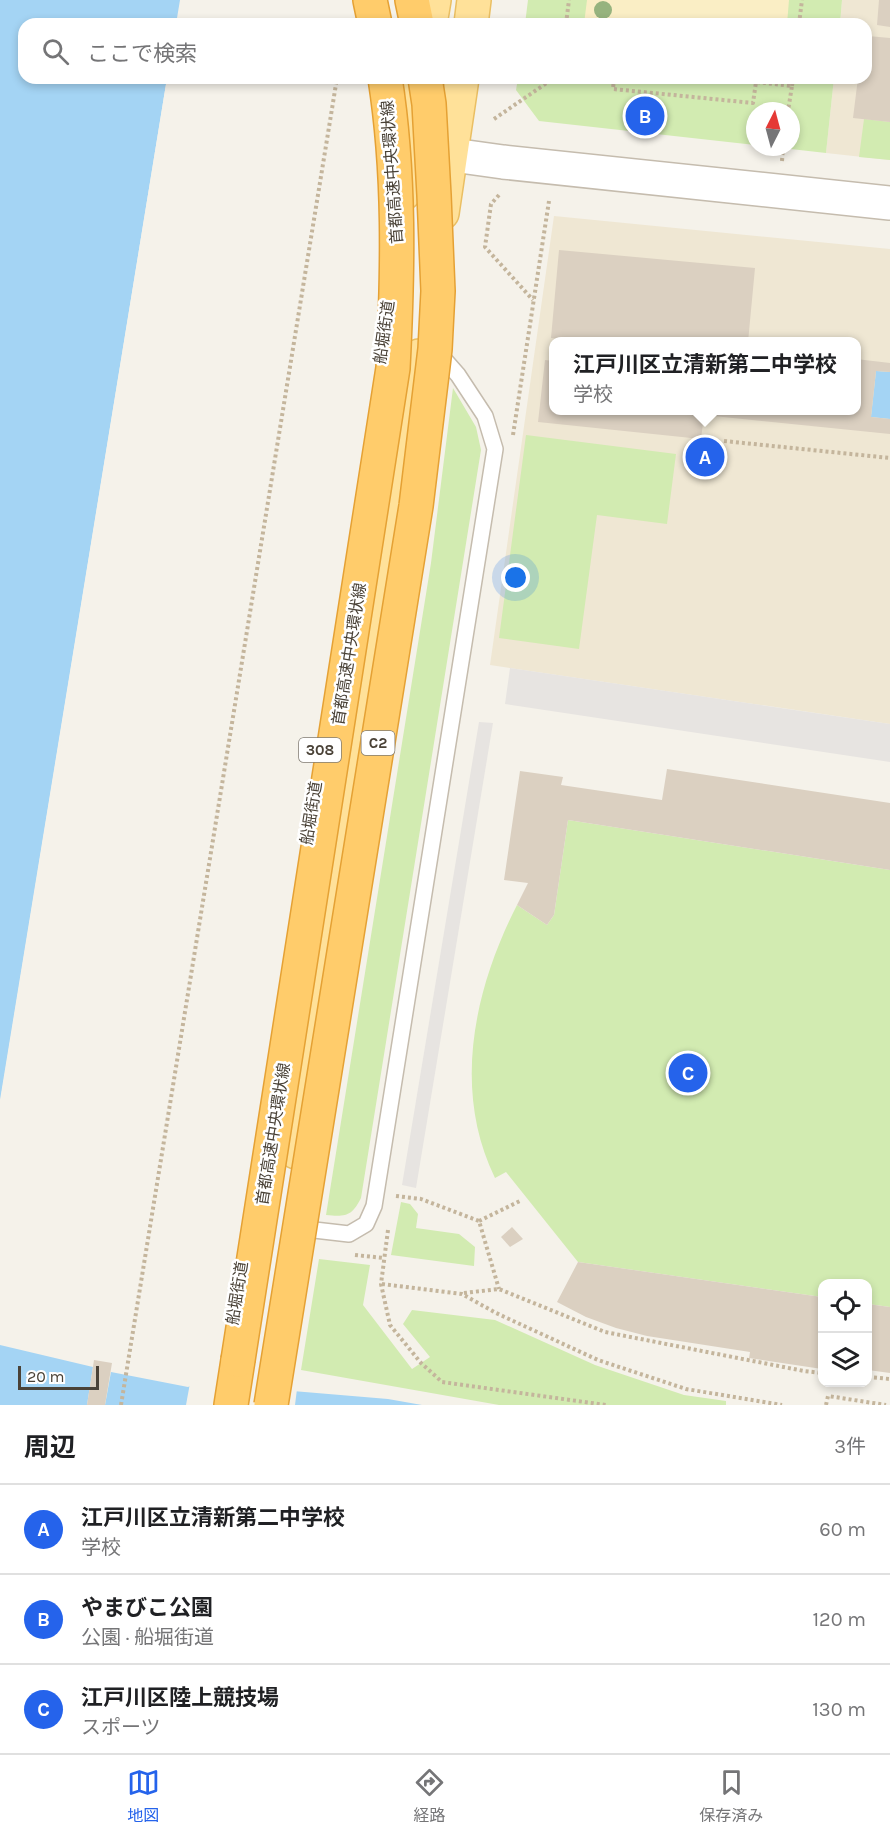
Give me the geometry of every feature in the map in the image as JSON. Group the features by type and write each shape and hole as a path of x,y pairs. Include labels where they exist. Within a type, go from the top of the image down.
{"highway":[{"path":"370,0 374,18"},
{"path":"412,0 416,18"},
{"name":"首都高速中央環状線","path":"231,1405 393,368 398,276 397,192 390,110 385,84"},
{"name":"C2","path":"271,1405 416,506 432,372 438,291 433,172 424,84"}],"main road":[{"path":"431,18 434,0"},
{"path":"472,18 474,0"},
{"name":"船堀街道","path":"221,1405 385,329 410,149 422,84"},
{"name":"308","path":"264,1405 313,1029 461,84"}],"street":[{"path":"410,149 890,203"}],"lane":[{"path":"286,1226 350,1233 366,1224 374,1206 495,449 485,416 458,375 423,335"}],"path":[{"path":"567,18 569,0"},
{"path":"800,18 802,0"},
{"path":"121,1405 336,84"},
{"path":"494,119 545,84"},
{"path":"613,84 613,89 753,103 755,84"},
{"path":"780,84 792,86 789,102"},
{"path":"782,156 782,162"},
{"path":"499,195 491,204 485,247 533,301"},
{"path":"724,441 890,458"},
{"path":"394,1196 421,1199 479,1221 522,1200"},
{"path":"479,1221 499,1289"},
{"path":"384,1258 381,1284 390,1326 421,1363 442,1382 606,1405"},
{"path":"381,1284 462,1294 499,1289 605,1332 818,1373"},
{"path":"462,1294 496,1313 598,1360 686,1389 782,1405"},
{"path":"872,1377 890,1379"},
{"path":"826,1405 828,1396 886,1405"}],"shaded area":[{"path":"842,0 890,0 890,160 826,153 833,84 872,84 872,18 840,18"},
{"path":"554,216 890,249 890,724 490,665"},
{"path":"510,668 890,724 890,762 505,704"},
{"path":"479,722 493,723 416,1188 402,1185"}],"green space":[{"path":"528,0 842,0 840,18 526,18"},
{"path":"517,84 833,84 826,153 800,150 800,102 746,102 746,144 539,121 516,90"},
{"path":"864,119 890,122 890,160 859,157"},
{"path":"453,388 476,427 481,450 361,1198 355,1209 348,1214 326,1215 431,563"},
{"path":"526,435 676,454 667,524 597,515 579,649 499,638"},
{"path":"568,820 890,870 890,1307 872,1305 872,1279 818,1279 818,1296 578,1262 506,1172 495,1178 482,1144 474,1110 472,1075 474,1040 480,1005 489,971 517,905 547,925 554,915"},
{"path":"401,1202 410,1204 418,1214 416,1228 459,1234 475,1247 474,1266 391,1255"},
{"path":"319,1259 370,1265 363,1305 412,1369 430,1357 403,1324 412,1310 495,1320 595,1365 684,1395 726,1401 726,1405 499,1405 301,1370"}],"sand":[{"path":"587,0 789,0 788,18 585,18"}],"water":[{"path":"0,0 180,0 177,18 18,18 18,84 166,84 0,1100"},
{"path":"876,371 890,372 890,419 871,417"},
{"path":"0,1345 93,1367 87,1405 0,1405"},
{"path":"111,1372 188,1387 197,1383 388,1399 422,1405 105,1405"}],"pier":[{"path":"166,84 169,84 3,1100 0,1103"},
{"path":"197,1380 297,1389 295,1405 186,1405 190,1383"}],"building":[{"path":"879,0 890,0 890,27 877,25"},
{"path":"872,36 890,38 890,122 853,118 857,84 872,84"},
{"path":"559,250 755,268 748,337 551,337"},
{"path":"545,360 549,360 549,415 704,415 701,439 538,422"},
{"path":"861,360 890,363 890,372 876,371 871,417 890,419 890,434 704,415 861,415"},
{"path":"667,769 890,803 890,870 568,820 554,915 547,925 517,905 528,883 504,880 520,771 563,777 561,785 662,800"},
{"path":"512,1227 523,1239 510,1247 501,1237"},
{"path":"578,1262 818,1296 818,1368 749,1358 750,1352 647,1336 586,1317 557,1302"},
{"path":"872,1305 890,1307 890,1373 872,1371"},
{"path":"94,1360 112,1363 105,1405 87,1405"}],"place":[{"name":"やまびこ公園","path":"645,116"},
{"name":"江戸川区立清新第二中学校","path":"705,457"},
{"name":"江戸川区陸上競技場","path":"688,1073"}]}
